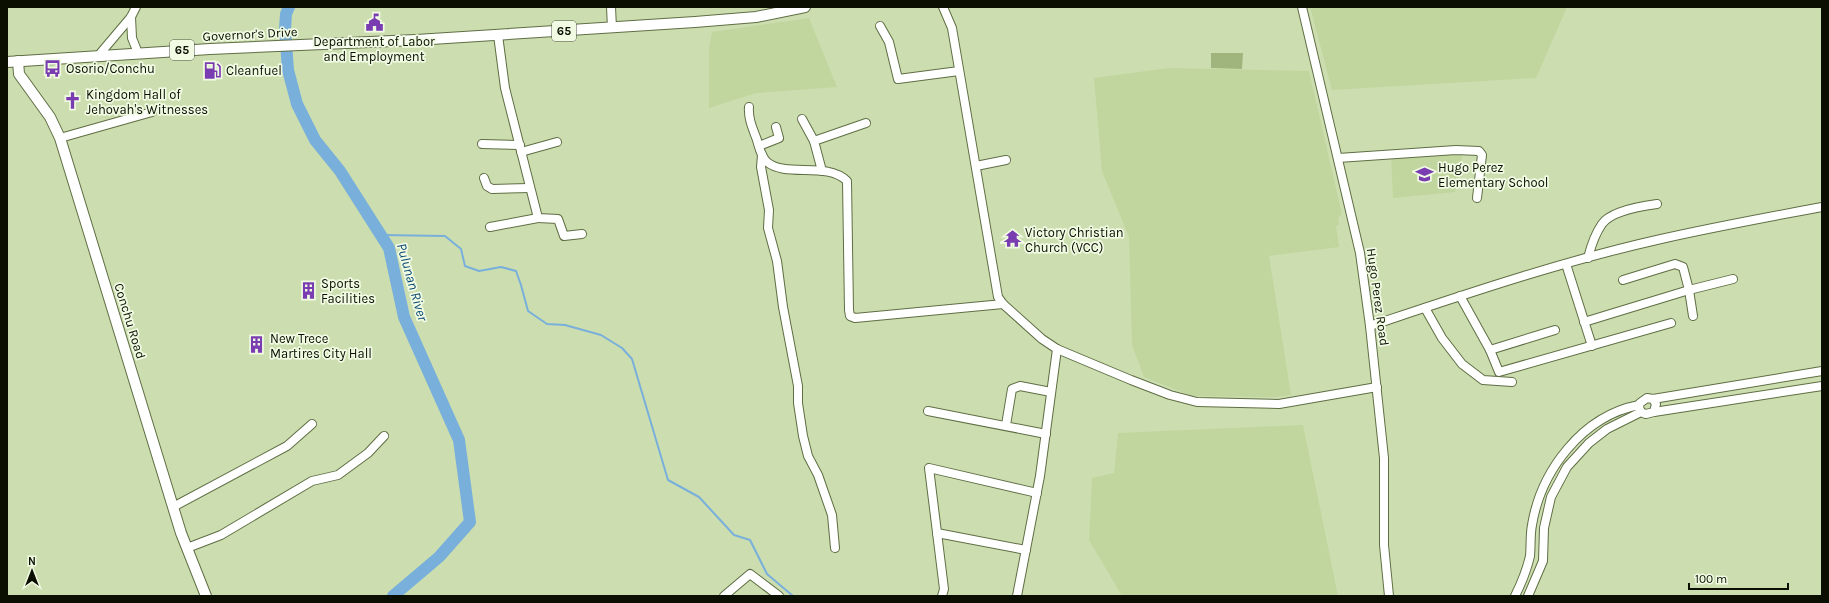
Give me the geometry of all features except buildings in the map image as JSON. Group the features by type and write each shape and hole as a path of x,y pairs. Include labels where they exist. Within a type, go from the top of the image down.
{"main road":[{"name":"Governor's Drive","path":"7,62 226,48 612,28 762,16 802,7"},
{"name":"Conchu Road","path":"18,61 19,74 50,117 60,138 173,507 206,596"}],"street":[{"path":"98,56 131,17 136,7"},
{"path":"611,7 612,28"},
{"path":"943,7 952,28 998,297 1003,304 1042,339 1057,348 1131,380 1170,395 1197,402 1279,404 1377,387"},
{"name":"Hugo Perez Road","path":"1302,7 1360,253 1370,326 1384,458 1384,545 1389,596"},
{"path":"131,17 132,38 138,53"},
{"path":"880,26 889,42 898,79 959,70"},
{"path":"498,35 505,88 538,218"},
{"path":"749,107 750,122 762,155 768,163 780,168 822,170 845,179 848,185 848,310 850,316 855,318 1003,304"},
{"path":"60,138 152,112"},
{"path":"802,119 814,141 822,170"},
{"path":"814,141 866,123"},
{"path":"759,146 778,139 780,136 776,127"},
{"path":"482,144 520,148 557,142"},
{"path":"1338,158 1456,150 1479,152 1482,155 1477,198"},
{"path":"762,155 761,167 769,210 768,228 777,261 783,307 798,386 798,403 804,436 808,456 818,475 832,515 835,548"},
{"path":"976,166 1006,160"},
{"path":"484,178 490,189 530,188"},
{"path":"1588,258 1592,242 1603,222 1613,215 1640,206 1657,204"},
{"path":"1370,326 1460,296 1588,258 1662,239 1822,207"},
{"path":"490,227 538,218 558,219 564,236 582,234"},
{"path":"1566,264 1592,346"},
{"path":"1623,280 1675,264 1683,267 1689,290 1693,316"},
{"path":"1584,322 1689,290 1733,279"},
{"path":"1460,296 1490,350 1499,372 1671,323"},
{"path":"1425,308 1442,338 1462,364 1484,380 1512,382"},
{"path":"1490,350 1555,330"},
{"path":"1017,596 1037,493 1057,348"},
{"path":"1528,596 1543,561 1544,528 1551,497 1567,467 1589,443 1607,429 1640,409 1644,398 1652,399 1822,371"},
{"path":"1006,425 1012,389 1020,386 1052,392"},
{"path":"1515,596 1530,557 1532,525 1541,491 1558,459 1574,441 1602,420 1620,411 1640,409 1646,414 1822,386"},
{"path":"1652,399 1656,404 1654,412"},
{"path":"928,411 1046,434"},
{"path":"173,507 287,446 312,424"},
{"path":"187,548 221,535 312,481 338,475 368,453 384,436"},
{"path":"942,596 944,589 929,468 1037,493"},
{"path":"937,533 1026,550"},
{"path":"729,595 750,574 779,596"}],"shaded area":[{"path":"1310,7 1567,7 1536,78 1332,90"},
{"path":"809,18 837,87 756,93 709,108 709,49 712,32"},
{"path":"1211,53 1243,53 1242,69 1211,68"},
{"path":"1169,68 1309,71 1342,214 1338,218 1339,225 1336,226 1339,247 1269,256 1291,395 1276,397 1192,396 1144,377 1132,345 1129,237 1102,171 1094,78"},
{"name":"Hugo Perez Elementary School","path":"1463,153 1455,192 1393,198 1391,156"},
{"path":"1303,425 1338,596 1122,596 1089,540 1092,478 1114,473 1118,433"}],"waterway":[{"name":"Pulunan River","path":"289,7 286,14 285,29 288,70 297,104 315,140 340,171 389,248 404,317 459,440 470,522 439,557 393,596"},
{"path":"381,235 445,236 461,249 465,266 479,271 501,267 516,271 528,311 547,324 565,325 601,335 622,348 632,359 668,480 699,497 734,535 750,540 767,574 793,596"}],"place":[{"name":"Department of Labor and Employment","path":"374,22"},
{"name":"Osorio/Conchu","path":"53,68"},
{"name":"Cleanfuel","path":"213,70"},
{"name":"Kingdom Hall of Jehovah's Witnesses","path":"73,101"},
{"name":"Hugo Perez Elementary School","path":"1425,174"},
{"name":"Victory Christian Church (VCC)","path":"1012,239"},
{"name":"Sports Facilities","path":"308,290"},
{"name":"New Trece Martires City Hall","path":"257,345"}]}
